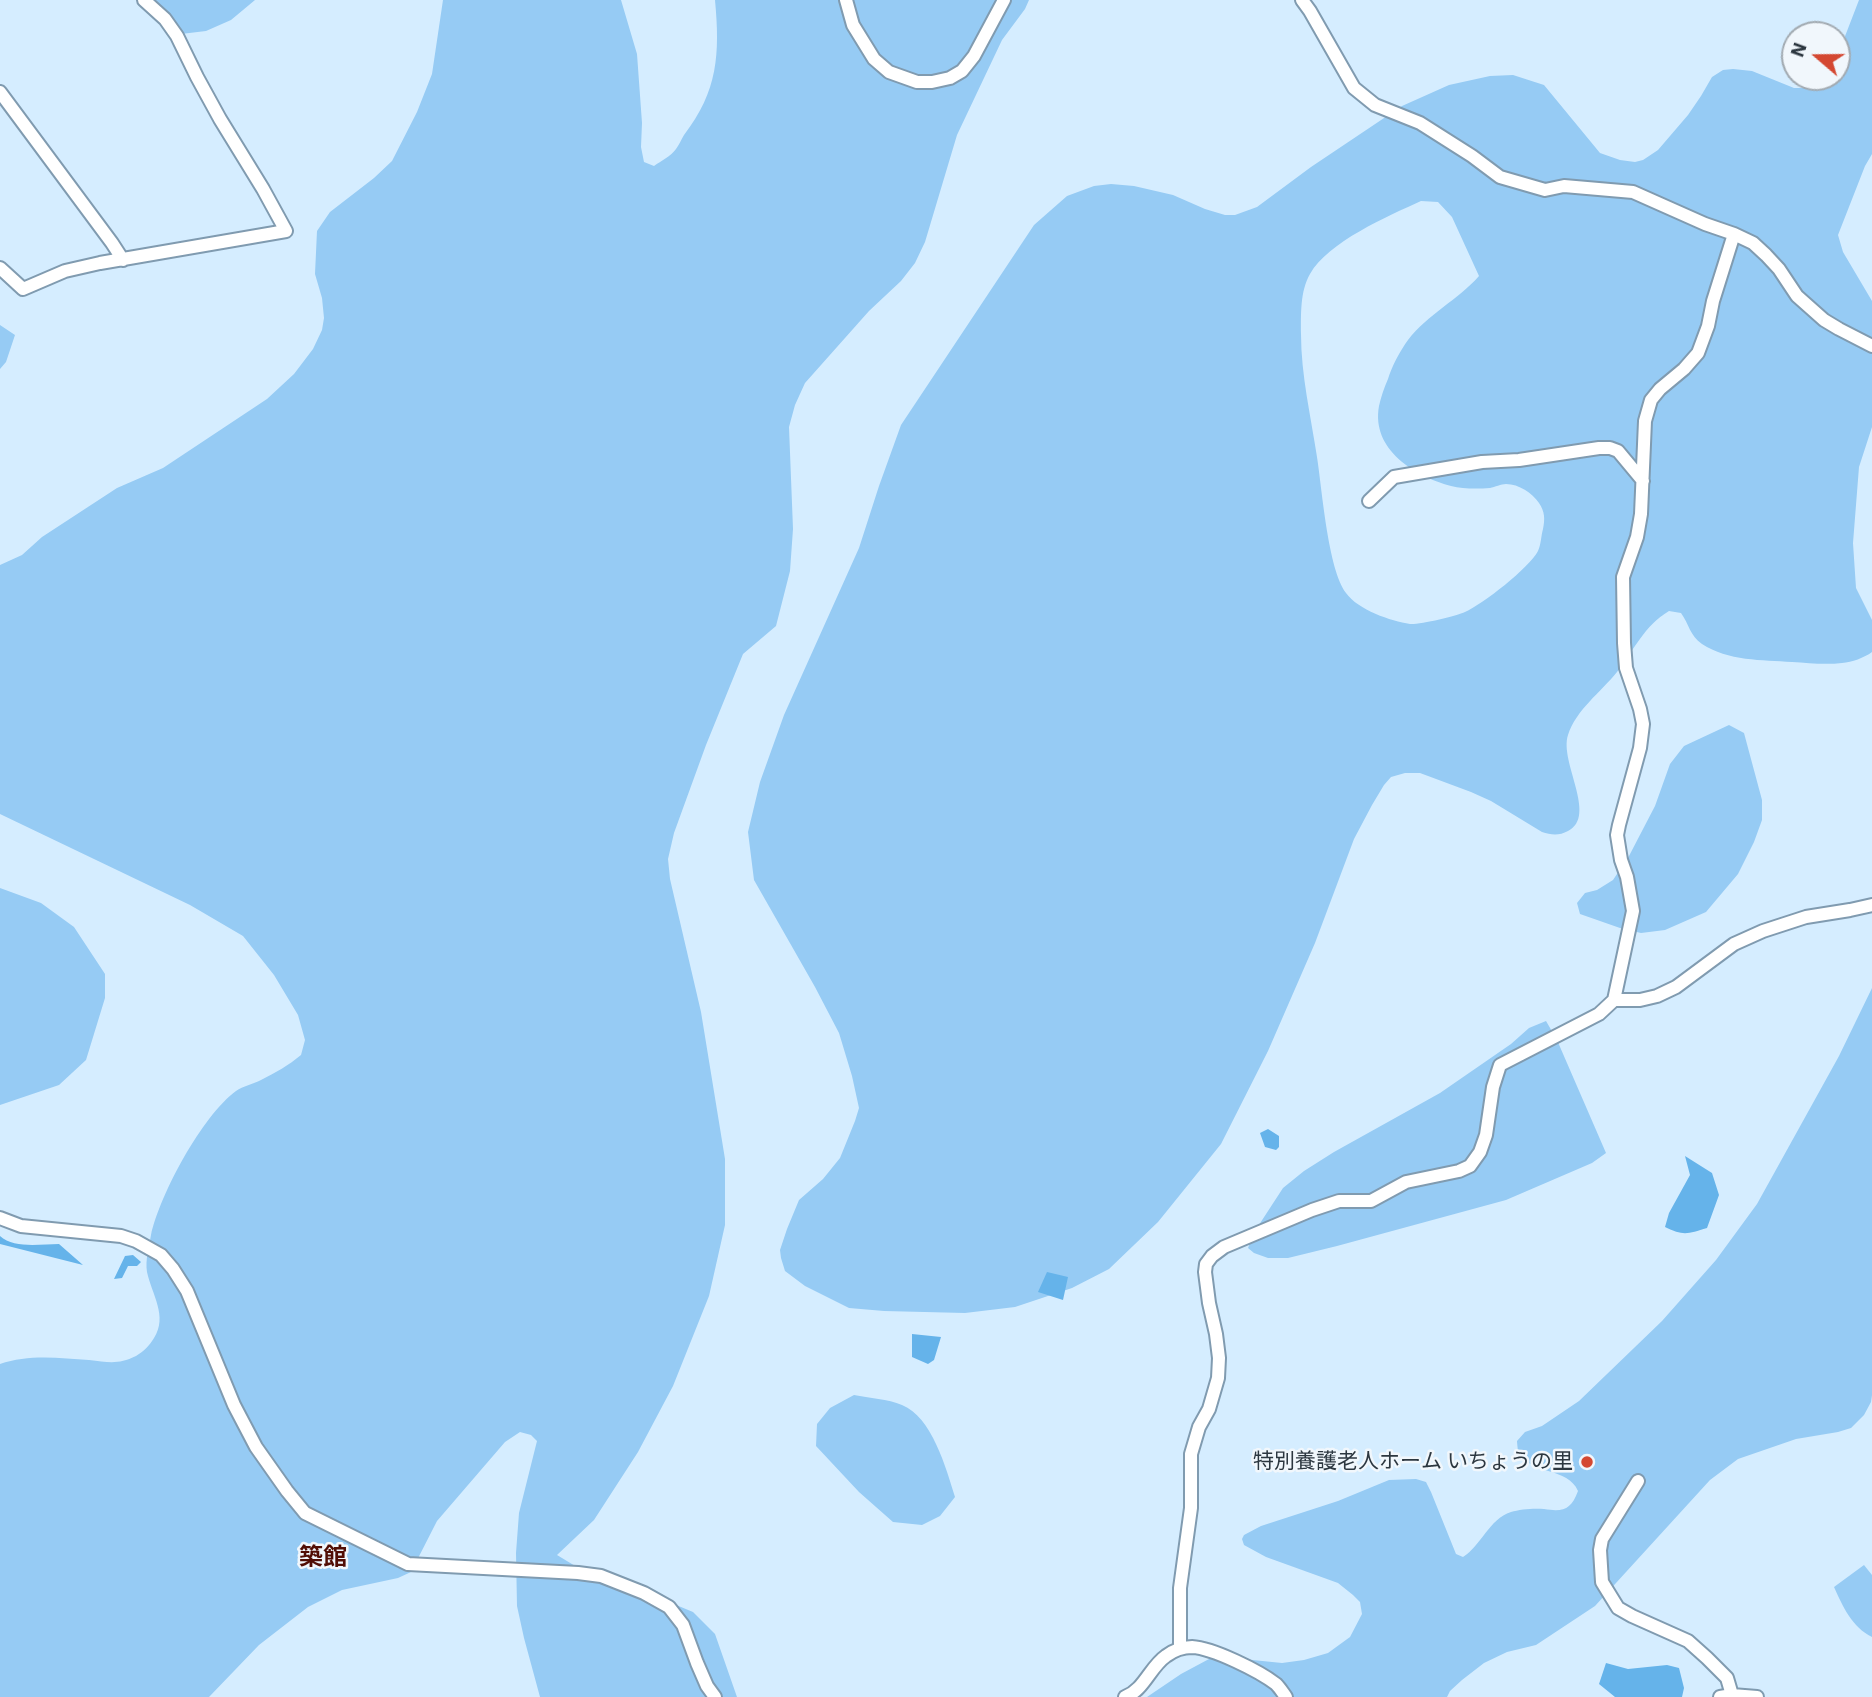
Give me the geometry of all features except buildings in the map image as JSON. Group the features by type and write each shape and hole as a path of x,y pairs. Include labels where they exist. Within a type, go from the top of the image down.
{"street":[{"path":"0,268 23,289 65,271 286,231 214,109 177,36 165,19 144,0"},
{"path":"846,0 853,24 874,59 889,72 917,82 950,78 962,71 974,56 1004,0"},
{"path":"1302,0 1354,88 1375,105 1420,123 1500,177 1545,190 1564,186 1633,192 1753,243 1779,269 1797,296 1824,320 1872,346"},
{"path":"0,92 123,260"},
{"path":"1614,1000 1633,911 1618,835 1640,748 1643,723 1626,668 1623,577 1637,537 1641,514 1645,421 1651,400 1698,352 1734,234"},
{"path":"1369,501 1394,477 1482,462 1519,460 1599,448 1618,451 1643,481"},
{"path":"1180,1648 1180,1588 1191,1508 1191,1454 1218,1378 1219,1358 1205,1272 1206,1264 1212,1256 1224,1247 1312,1210 1339,1202 1371,1201 1406,1182 1459,1171 1470,1166 1480,1152 1486,1135 1493,1087 1500,1065 1599,1014 1614,1000 1640,1000 1657,996 1675,987 1734,944 1763,931 1807,917 1872,905"},
{"path":"0,1219 21,1226 121,1236 161,1255 187,1291 234,1405 256,1447 306,1513 408,1564 578,1573 601,1576 644,1593 669,1607 683,1625 707,1686 715,1697"},
{"path":"1639,1480 1602,1539 1602,1582 1618,1608 1688,1642 1707,1658 1727,1678 1726,1696 1757,1697"},
{"path":"1125,1697 1142,1685 1165,1657 1180,1648 1193,1647 1211,1651 1240,1664 1277,1685 1286,1697"}],"shaded area":[{"path":"144,0 255,0 231,20 206,31 181,34"},
{"path":"443,0 621,0 637,54 641,147 644,162 654,166 676,149 704,103 710,87 717,38 715,0 1029,0 1002,40 957,135 925,242 915,263 805,383 795,405 789,427 793,529 790,571 776,626 743,654 706,745 674,833 668,859 670,879 701,1012 725,1159 725,1225 709,1296 673,1386 638,1452 594,1520 557,1555 605,1584 669,1602 693,1612 715,1634 737,1697 540,1697 517,1606 516,1553 519,1513 537,1441 531,1435 520,1432 505,1442 437,1521 411,1572 398,1578 342,1590 308,1607 259,1645 209,1697 0,1697 0,1364 44,1358 118,1362 136,1356 148,1346 160,1322 146,1263 156,1218 173,1178 197,1137 223,1103 239,1089 282,1069 296,1059 301,1055 305,1040 298,1015 274,975 243,936 190,905 0,814 0,565 22,555 42,537 117,488 163,468 267,399 294,374 313,349 322,330 324,318 315,274 317,231 330,212 392,161 417,112 432,74"},
{"path":"1859,0 1872,0 1872,154 1838,235 1843,252 1872,301 1872,427 1859,467 1853,543 1856,588 1872,620 1872,652 1854,661 1829,664 1734,657 1702,644 1692,634 1681,613 1669,611 1646,631 1617,672 1583,709 1572,726 1568,735 1568,759 1579,801 1579,813 1576,824 1561,834 1542,832 1491,801 1420,773 1391,777 1354,839 1315,943 1268,1051 1221,1144 1158,1222 1109,1269 1072,1288 1015,1307 965,1313 849,1308 805,1286 785,1271 780,1250 799,1200 823,1179 840,1158 859,1108 839,1033 754,880 748,832 760,782 784,715 859,548 901,425 1034,225 1067,196 1094,186 1111,184 1173,195 1205,209 1235,215 1257,207 1402,106 1449,85 1490,76 1513,75 1544,85 1600,153 1635,162 1658,150 1688,115 1712,77 1723,70 1752,71 1781,83 1781,91 1851,91 1851,21","holes":["1421,201 1438,202 1452,217 1479,276 1425,322 1402,349 1379,406 1378,422 1382,436 1398,459 1437,481 1465,488 1490,488 1506,484 1520,487 1539,503 1544,522 1539,549 1533,558 1494,594 1461,614 1410,624 1358,605 1340,582 1327,528 1304,380 1301,311 1310,274 1330,251 1360,231"]},
{"path":"0,325 15,335 6,362 0,369"},
{"path":"1729,725 1744,733 1762,800 1762,820 1738,874 1706,912 1665,930 1641,933 1580,914 1577,903 1585,893 1597,890 1613,880 1629,856 1655,806 1670,764 1684,746"},
{"path":"0,888 41,903 74,927 105,974 105,998 86,1060 59,1085 0,1105"},
{"path":"1872,988 1872,1395 1864,1415 1851,1428 1796,1439 1738,1459 1710,1480 1595,1606 1536,1645 1507,1652 1484,1663 1450,1691 1447,1697 1147,1697 1209,1659 1233,1658 1282,1663 1304,1660 1328,1653 1350,1637 1362,1614 1360,1602 1338,1583 1266,1557 1244,1545 1244,1535 1261,1526 1338,1501 1389,1480 1416,1479 1426,1482 1456,1554 1463,1557 1503,1515 1523,1509 1556,1510 1569,1506 1578,1491 1573,1483 1524,1459 1518,1452 1517,1441 1525,1432 1542,1426 1579,1401 1662,1321 1716,1260 1757,1204 1839,1056"},
{"path":"1546,1021 1557,1040 1606,1153 1592,1163 1506,1200 1337,1246 1288,1258 1268,1258 1248,1248 1255,1231 1283,1188 1304,1171 1440,1093 1511,1044 1529,1028"},
{"path":"1268,1129 1279,1136 1279,1147 1276,1150 1265,1147 1260,1133"},
{"path":"1685,1156 1712,1173 1719,1195 1707,1228 1686,1233 1665,1227 1669,1213 1690,1175"},
{"path":"0,1236 20,1244 59,1244 83,1265 0,1244"},
{"path":"133,1255 141,1262 137,1266 128,1266 122,1278 114,1279 125,1256"},
{"path":"1047,1272 1068,1277 1063,1300 1038,1292"},
{"path":"912,1334 941,1337 934,1360 928,1364 912,1357"},
{"path":"854,1395 902,1405 922,1420 936,1445 955,1497 940,1516 922,1525 893,1522 859,1492 816,1446 817,1424 830,1408"},
{"path":"1864,1565 1872,1575 1872,1637 1854,1622 1834,1587"},
{"path":"1606,1663 1628,1669 1667,1665 1679,1668 1684,1688 1682,1697 1615,1697 1599,1684"}],"place":[{"name":"特別養護老人ホーム いちょうの里","path":"1587,1462"}],"district":[{"name":"築館","path":"323,1558"}]}
